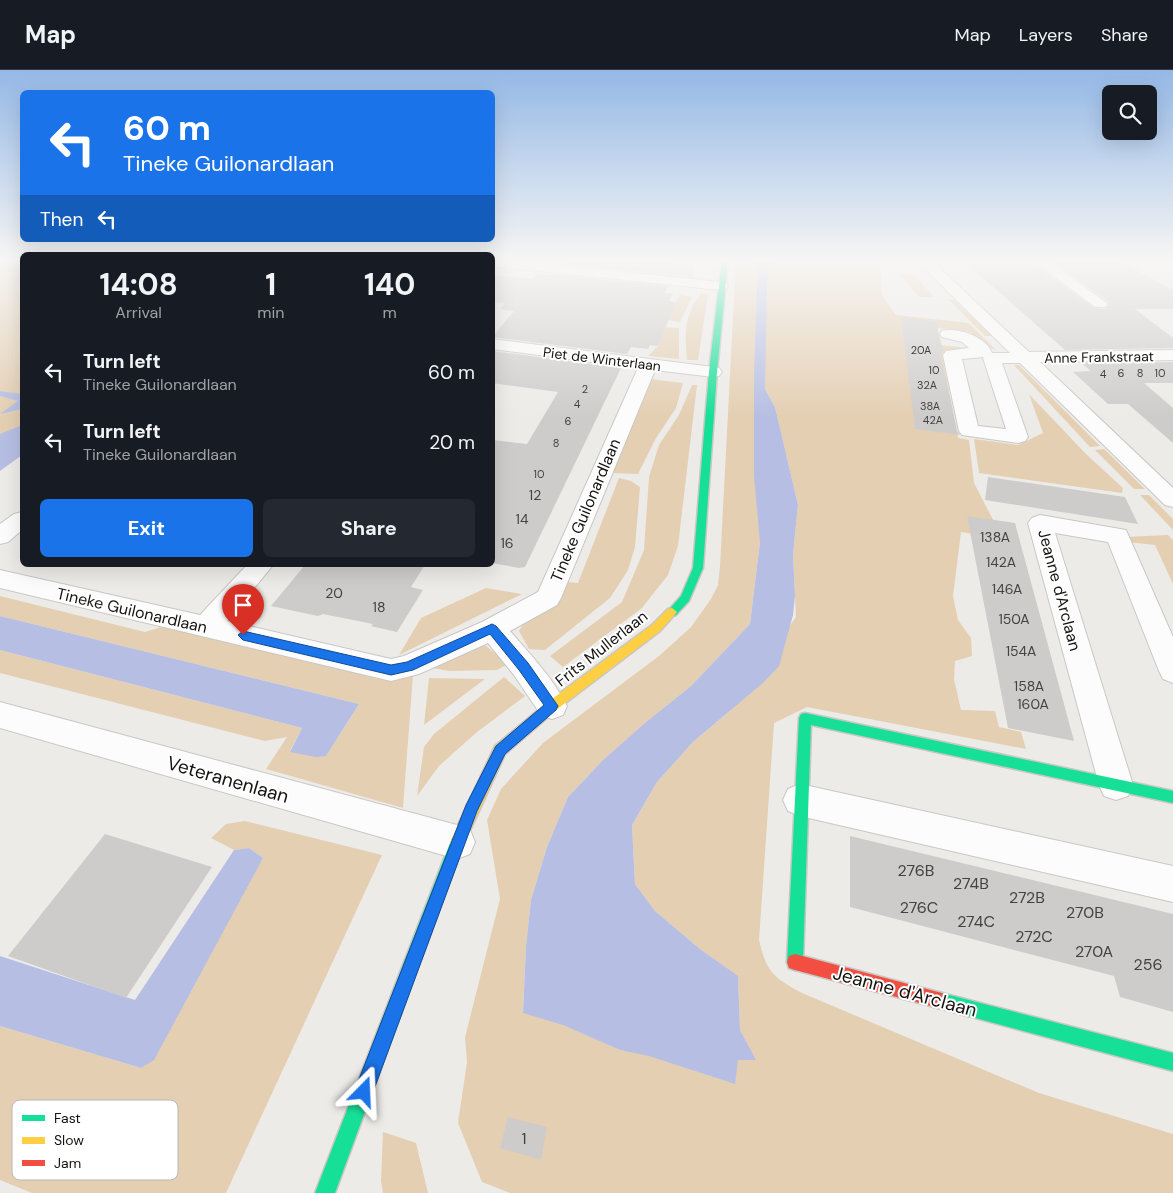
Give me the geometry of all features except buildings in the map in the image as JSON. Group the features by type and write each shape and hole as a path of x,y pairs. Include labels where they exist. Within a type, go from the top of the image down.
{"street":[{"name":"Frits Mullerlaan","path":"325,1193 457,842 500,750 552,706 656,628 685,598 698,568 719,312"},
{"path":"978,312 1173,500"},
{"path":"948,334 968,338 988,355 1018,437 969,431 952,355 988,355 1026,359"},
{"name":"Piet de Winterlaan","path":"495,344 713,372"},
{"name":"Anne Frankstraat","path":"1026,359 1173,355"},
{"name":"Tineke Guilonardlaan","path":"0,579 391,670 409,666 492,629 548,598 648,364"},
{"path":"0,536 20,521"},
{"name":"Jeanne d'Arclaan","path":"1116,785 1040,523 1118,536 1173,672"},
{"path":"206,627 259,567"},
{"path":"492,629 524,667 552,706"},
{"name":"Veteranenlaan","path":"0,716 457,842"},
{"name":"Jeanne d'Arclaan","path":"1173,797 805,718 794,962 1173,1062"},
{"path":"800,800 1173,884"}],"shaded area":[{"path":"0,312 20,312 20,442 0,455"},
{"path":"670,312 685,312 680,322 666,320"},
{"path":"690,312 705,312 698,360 687,360 686,325"},
{"path":"733,312 894,312 896,315 969,323 996,350 984,346 970,332 937,328 941,345 967,348 969,357 942,354 958,438 969,440 974,483 1003,539 961,532 953,596 958,620 971,638 972,656 955,661 954,679 961,710 995,711 999,727 1021,732 1026,749 807,707 774,723 759,940 768,967 784,983 802,993 1039,1093 1173,1134 1173,1193 510,1193 482,1182 458,1123 467,1062 465,1037 500,899 487,820 501,789 543,743 659,656 691,627 711,599 718,585","holes":["765,389 775,407 798,505 793,554 796,617 730,711 693,742 657,782 632,825 635,884 655,911 700,949 738,977 740,1030 755,1060 649,1055 620,1050 563,1024 523,1012 526,946 531,900 547,847 568,797 603,760 691,686 750,624 760,542"]},
{"path":"961,312 967,312 992,336 985,336"},
{"path":"663,327 679,328 679,359 648,356 658,346"},
{"path":"1014,365 1019,365 1100,446 1090,447"},
{"path":"650,379 683,383 676,408 656,438 638,474 611,473"},
{"path":"692,385 697,385 678,546 668,575 642,608 563,667 550,656 622,602 644,550 649,477 659,445 679,415"},
{"path":"1029,394 1085,453 1123,488 1122,493 979,473 974,439 1018,445 1043,433"},
{"path":"1104,449 1145,489 1134,489 1095,450"},
{"path":"619,478 631,481 640,487 635,547 628,570 610,598 545,650 529,649 519,631 527,618 566,582 578,583"},
{"path":"1140,495 1149,495 1173,519 1173,530"},
{"path":"1168,535 1173,540 1173,584 1155,545 1127,542 1125,537"},
{"path":"486,588 522,594 399,655 421,618"},
{"path":"0,596 145,632 164,626 413,675 403,808 266,769 287,737 265,741 0,673 0,650 302,728 290,751 326,756 359,704 0,616"},
{"path":"486,646 508,664 497,670 449,671 428,667 470,647"},
{"path":"504,677 525,696 477,732 439,766 417,796 424,747 434,734"},
{"path":"429,678 485,679 424,725"},
{"path":"245,821 382,855 226,1193 32,1193 0,1180 0,1026 141,1068 263,858 249,848 234,850 211,838 226,824"},
{"path":"383,1132 416,1143 428,1193 383,1193 381,1181"}],"water":[{"path":"756,312 767,312 765,389 775,407 798,505 793,554 795,596 793,615 779,666 764,682 693,742 657,782 632,825 635,884 655,911 700,949 738,976 740,1030 756,1060 738,1060 735,1084 649,1056 620,1050 563,1025 523,1013 526,946 531,900 547,847 568,797 603,760 691,686 750,624 760,542 754,476"},
{"path":"0,391 20,394 20,409 0,414 18,401 0,396"},
{"path":"20,426 20,456 0,471 0,434"},
{"path":"0,616 359,704 326,756 316,757 290,752 302,728 0,650"},
{"path":"249,848 263,858 154,1060 141,1068 0,1026 0,956 135,1000 234,850"}],"traffic: fast":[{"path":"672,612 685,598 698,568 719,312"},
{"path":"795,962 805,718 1173,797"},
{"path":"325,1193 457,843"},
{"path":"938,1000 1173,1062"}],"traffic: slow":[{"path":"457,843 500,750 552,706 656,628 672,612"}],"traffic: jam":[{"path":"795,962 938,1000"}],"route":[{"path":"243,635 391,670 409,666 492,629 524,667 552,706 500,750 457,842 364,1092"}]}
